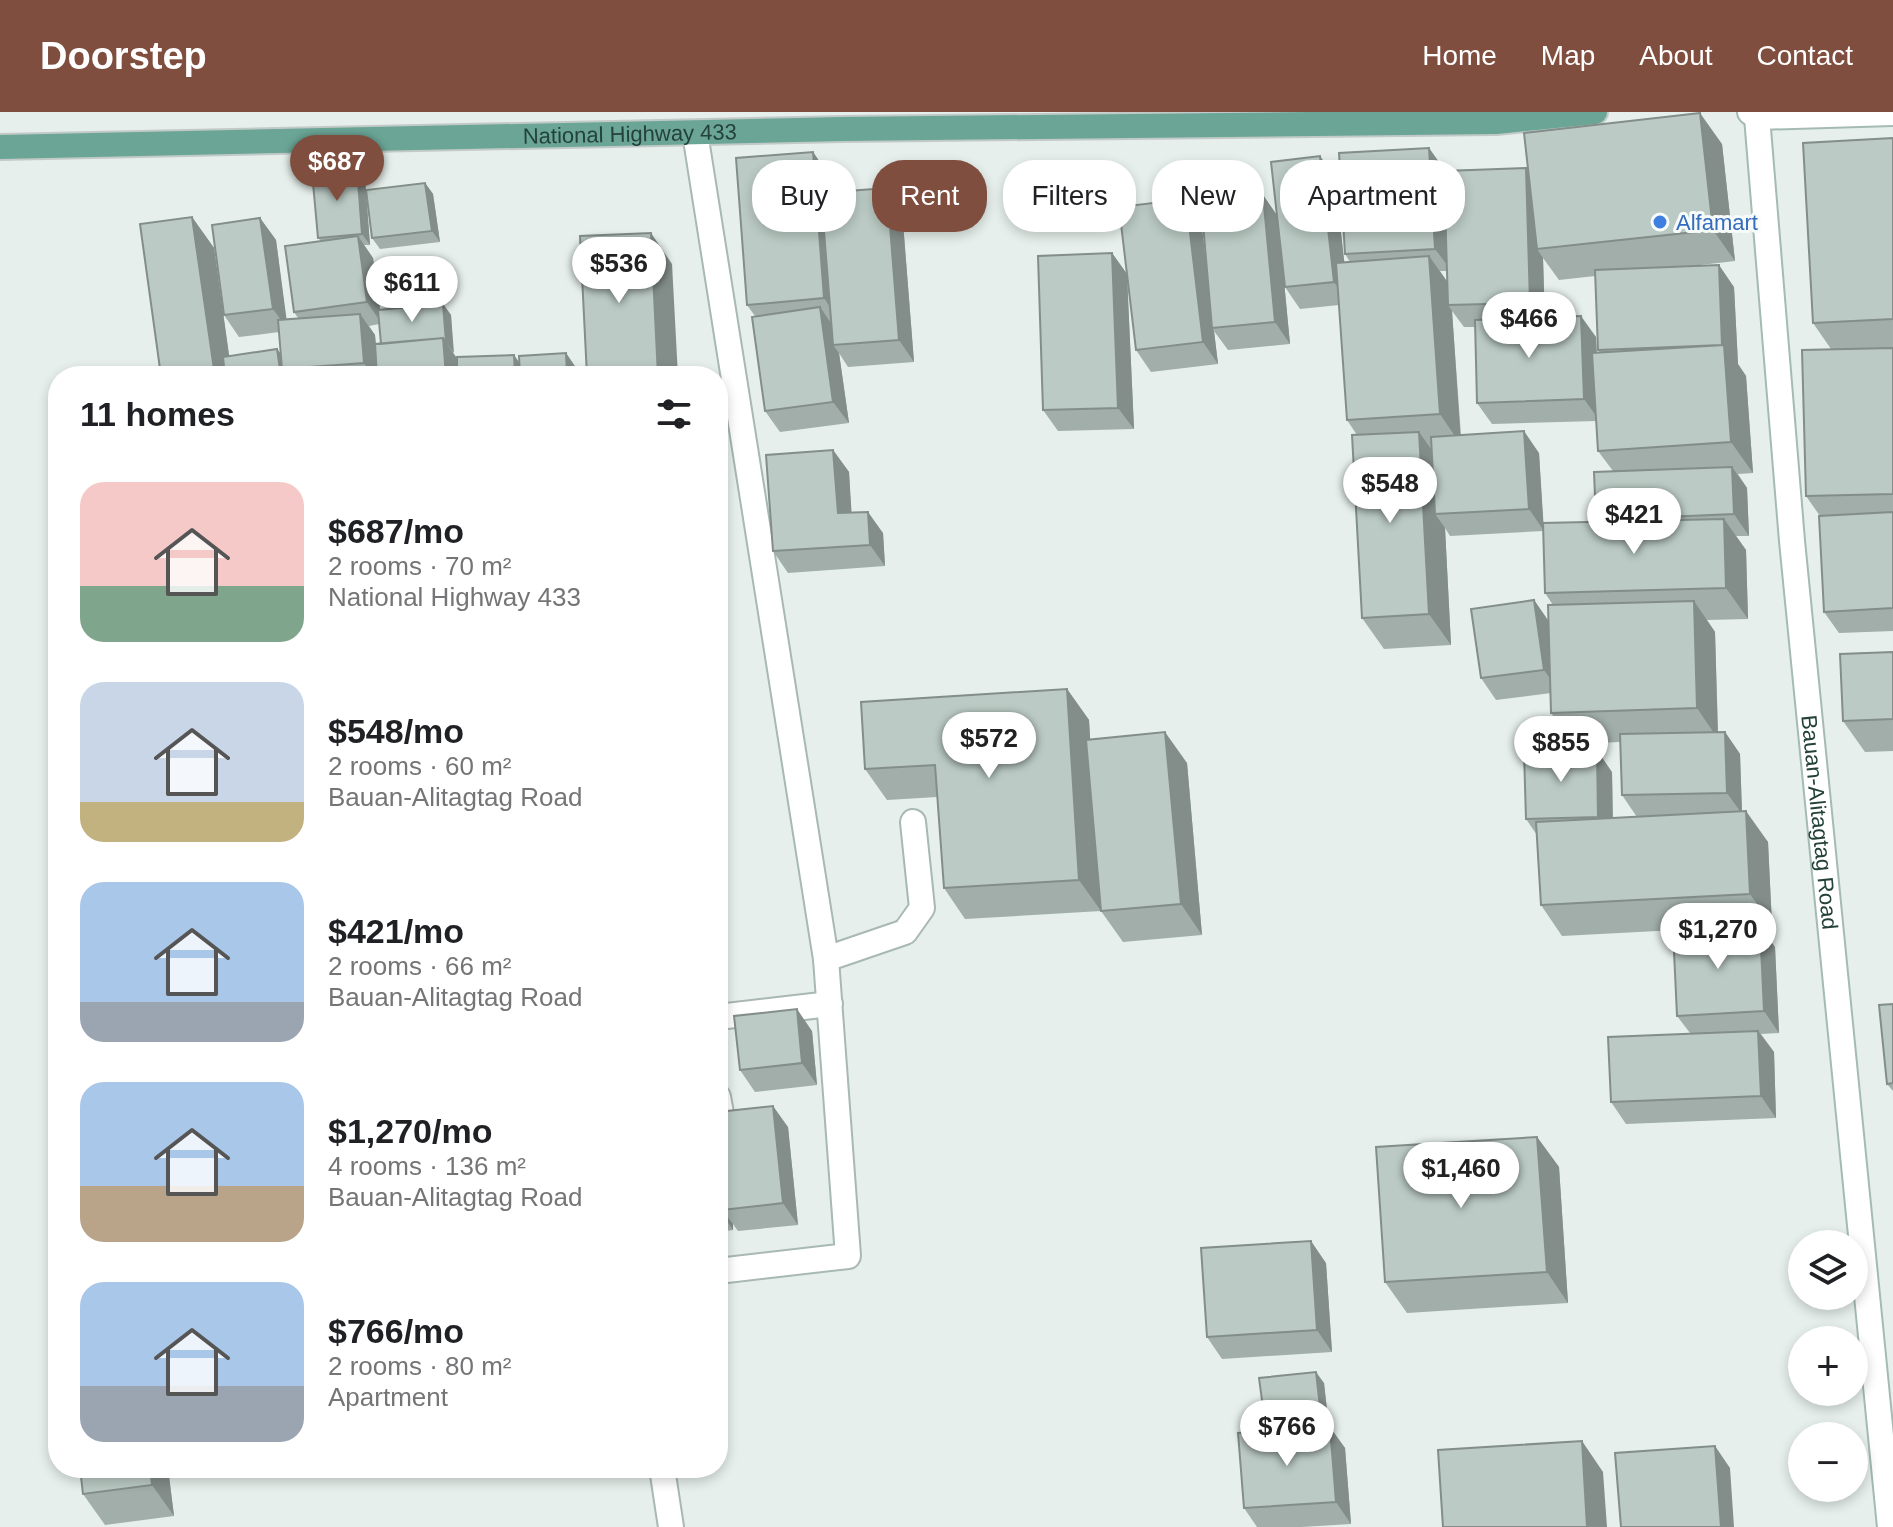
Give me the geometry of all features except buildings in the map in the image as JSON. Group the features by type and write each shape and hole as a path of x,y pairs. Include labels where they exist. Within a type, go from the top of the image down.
{"main road":[{"name":"National Highway 433","path":"0,147 695,133 843,120 1496,122 1595,112"},
{"path":"1753,115 1893,113"},
{"name":"Bauan-Alitagtag Road","path":"1753,115 1890,1527"},
{"path":"695,133 826,959 848,1256 728,1270"},
{"path":"826,959 905,932 922,908 913,822"},
{"path":"728,1016 830,1004"},
{"path":"664,1478 671,1527"}],"place":[{"name":"Alfamart","path":"1660,222"}]}
